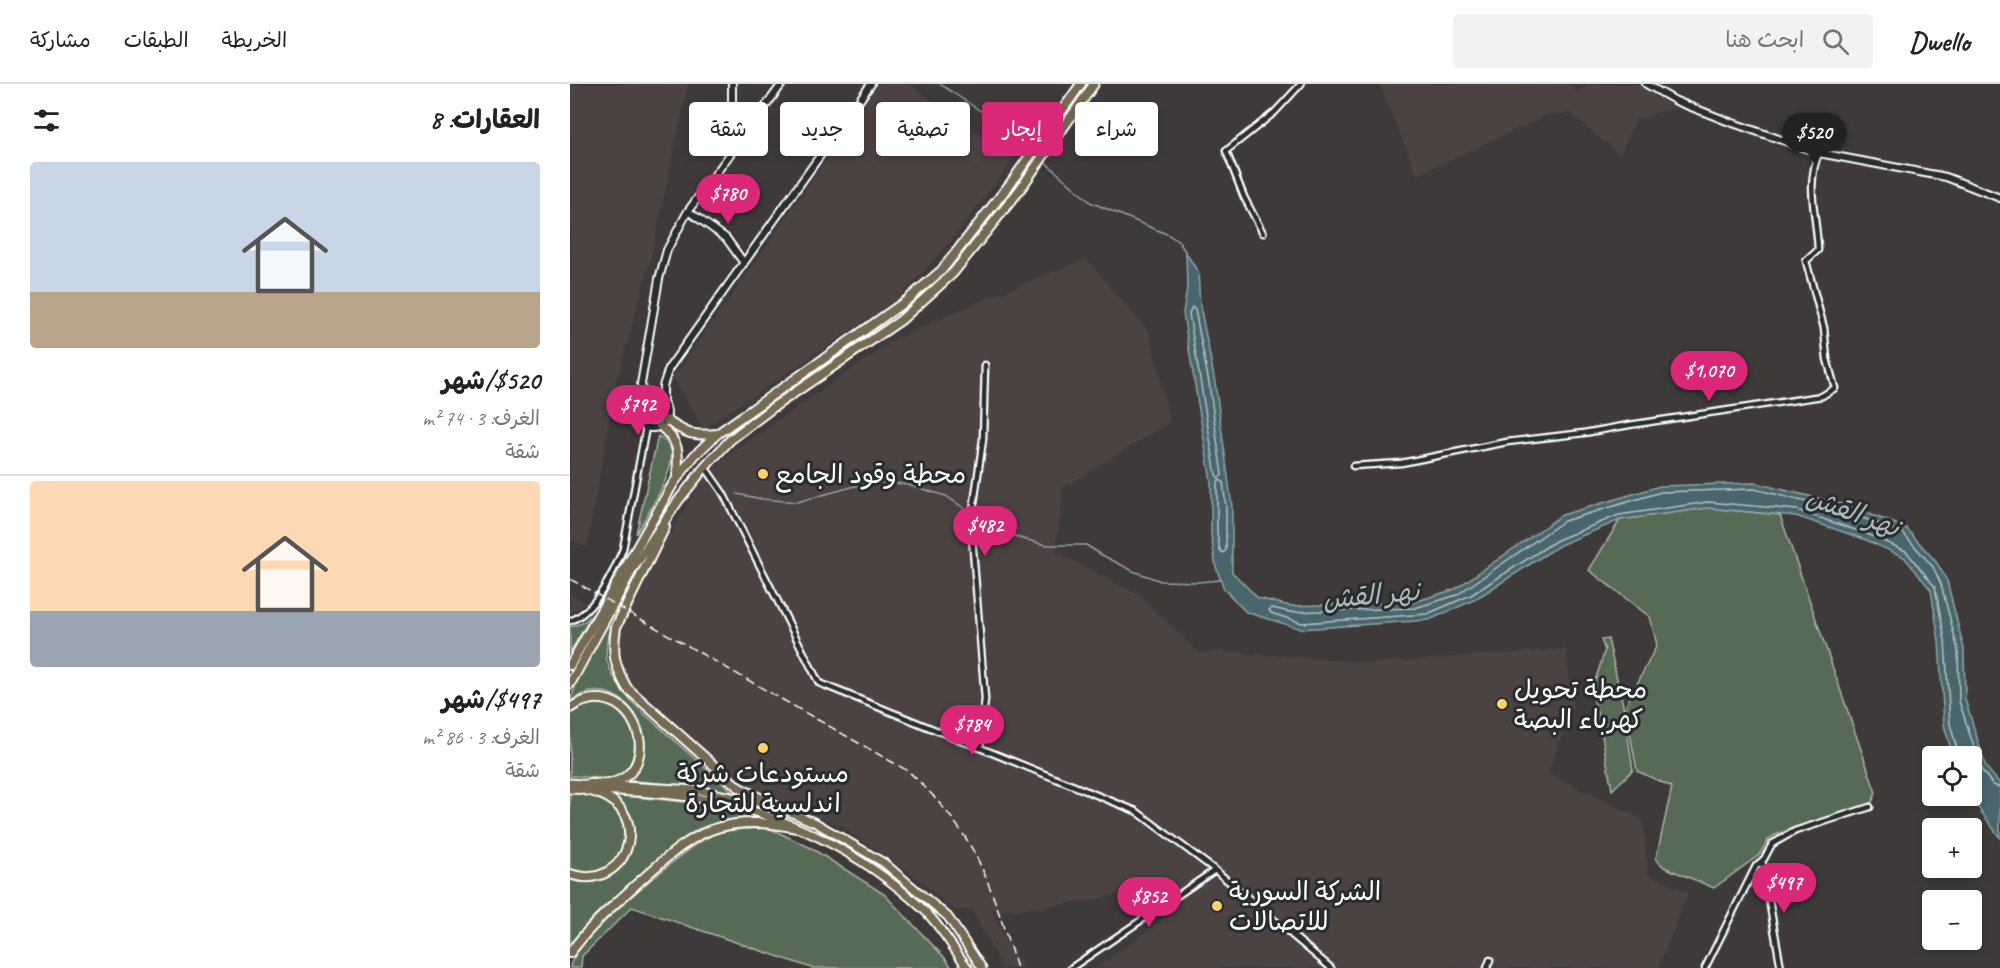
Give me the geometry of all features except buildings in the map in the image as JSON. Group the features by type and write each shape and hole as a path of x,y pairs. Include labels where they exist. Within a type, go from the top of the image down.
{"highway":[{"path":"571,663 677,477 694,456 717,434 913,295 942,270 1010,184 1082,84"},
{"path":"570,684 632,570 678,501 705,467 730,440 772,408 901,321 953,273 1018,192 1094,84"},
{"path":"663,423 686,433 717,434"},
{"path":"663,423 678,447 677,477"},
{"path":"670,514 616,627 613,645 614,661 627,688 738,788 776,806"},
{"path":"570,708 587,700 612,702 627,711 640,733 636,763 626,776 614,783 587,787"},
{"path":"570,874 590,877 608,871 622,858 629,840 627,819 620,807 603,794 587,787"},
{"path":"570,953 588,929 605,912 668,857 697,836 720,827 736,824 766,822 797,828"}],"main road":[{"path":"571,786 697,790 776,806 816,823 885,863 948,917 982,968"},
{"path":"587,787 701,799 733,805 797,828 868,864 925,911 968,968"}],"street":[{"path":"732,84 732,102"},
{"path":"768,103 782,84"},
{"path":"646,427 663,423 667,411 663,403 663,386 669,368 871,84"},
{"path":"1263,233 1244,197 1226,151 1275,112 1301,84"},
{"path":"1646,84 1686,105 1819,153 1946,177 2000,198"},
{"path":"1353,466 1401,463 1507,442 1584,434 1822,396 1834,390 1827,359 1824,328 1806,261 1818,250 1818,233 1811,197 1813,166 1819,153"},
{"path":"644,401 641,384 659,279 667,250 688,211 729,156"},
{"path":"688,211 726,238 744,263"},
{"path":"980,748 986,699 971,525 983,439 986,365"},
{"path":"570,621 577,619 591,607 623,549 646,427 638,416 639,407 644,401 656,399 663,403"},
{"path":"705,467 723,494 819,683 1136,811 1215,870 1328,967"},
{"path":"1705,968 1756,866 1762,861 1772,844 1795,831 1870,807"},
{"path":"1762,861 1781,968"},
{"path":"1071,968 1215,870"},
{"path":"1487,968 1490,960"}],"shaded area":[{"path":"570,84 688,84 651,258 615,386 587,547 570,540"},
{"path":"877,84 909,84 934,102 876,102 876,156 970,156 970,128 982,136 982,156 1010,156 1014,159 951,241 898,299 703,429 673,377 758,259 828,156 864,156 864,103"},
{"path":"1379,84 1570,84 1578,93 1588,84 1638,84 1674,108 1636,119 1620,155 1570,113 1548,115 1417,175"},
{"path":"1086,259 1150,333 1170,422 1063,488 1056,552 1137,594 1200,653 1218,651 1372,663 1566,649 1573,706 1548,773 1643,820 1648,874 1688,893 1658,968 1096,968 1169,915 1146,886 1099,899 1017,910 991,910 1023,968 1002,968 972,910 954,910 913,875 842,827 743,783 633,705 611,679 611,637 707,472 896,339 971,305"},
{"path":"570,594 585,603 570,614"}],"green space":[{"path":"658,436 668,444 671,450 669,470 660,493 636,534"},
{"path":"1707,508 1780,515 1876,793 1872,802 1866,805 1824,821 1796,827 1773,836 1767,841 1759,855 1714,888 1664,867 1656,859 1672,787 1637,771 1625,707 1657,645 1650,617 1589,570 1620,520"},
{"path":"638,571 607,641 606,658 611,672 622,691 639,709 737,796 690,786 628,780 639,763 642,745 640,727 632,711 621,699 606,693 588,693 570,701 580,674"},
{"path":"593,614 570,652 570,627 582,623"},
{"path":"1608,639 1623,705 1633,770 1612,790 1590,684 1596,678 1605,650 1601,640"},
{"path":"592,703 617,706 631,724 635,744 634,754 625,771 617,777 570,776 570,712"},
{"path":"570,793 599,799 617,811 625,826 625,842 618,858 605,869 589,874 570,870"},
{"path":"613,795 706,805 761,818 725,821 698,829 675,845 597,913 570,944 570,879 589,882 606,878 619,870 628,857 633,842 632,826 626,810"},
{"path":"769,828 811,848 884,894 952,968 812,968 632,907 582,956 581,968 570,968 575,956 589,938 609,918 657,875 700,842 719,832"}],"water":[{"path":"1186,253 1198,272 1200,305 1215,382 1232,506 1232,572 1258,598 1290,606 1414,602 1455,589 1562,515 1660,486 1755,483 1846,505 1906,528 1937,563 1947,581 1964,649 1965,699 1980,746 1950,746 1944,725 1939,641 1931,590 1904,557 1864,539 1796,516 1707,508 1620,520 1560,545 1474,600 1429,620 1301,629 1246,612 1224,589 1216,567 1211,534 1211,482 1183,313 1187,288"},
{"path":"1982,754 1986,767 2000,784 2000,838 1977,806 1982,806"}],"waterway":[{"name":"نهر القش","path":"940,84 982,112"},
{"name":"نهر القش","path":"1044,161 1090,202 1169,235 1179,242 1186,253"},
{"path":"737,494 797,502 870,482 906,484 946,496 980,519 1019,538 1047,545 1086,545 1133,571 1161,581 1220,580"}],"railway":[{"path":"570,579 908,771 944,809 972,849 994,899 1017,968"}],"place":[{"name":"محطة وقود الجامع","path":"763,474"},
{"name":"محطة تحويل كهرباء البصة","path":"1502,704"},
{"name":"مستودعات شركة اندلسية للتجارة","path":"763,748"},
{"name":"الشركة السورية للاتصالات","path":"1217,906"}]}
